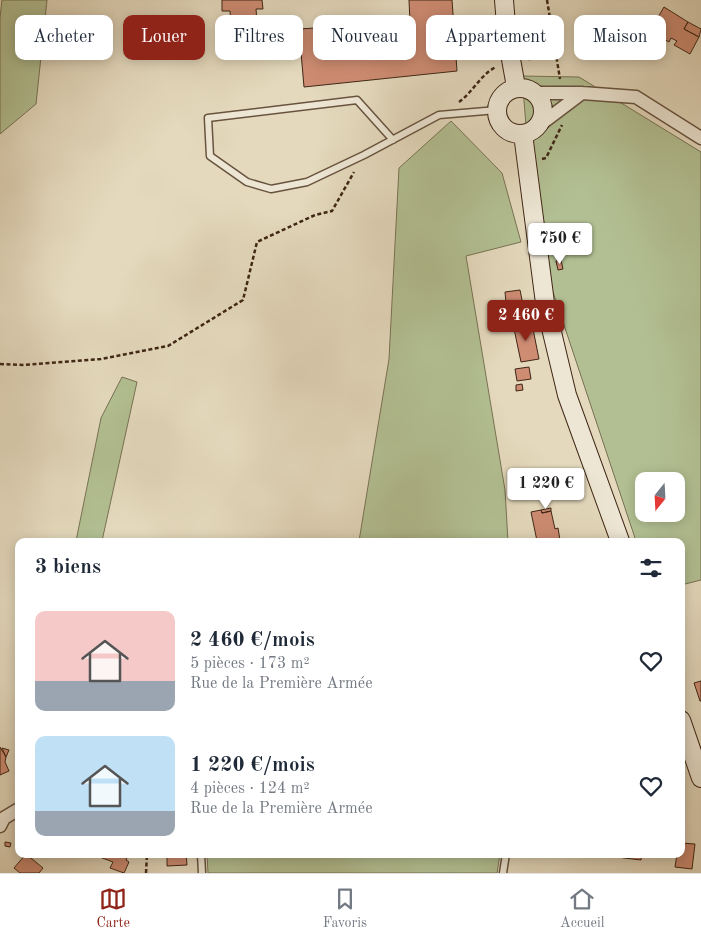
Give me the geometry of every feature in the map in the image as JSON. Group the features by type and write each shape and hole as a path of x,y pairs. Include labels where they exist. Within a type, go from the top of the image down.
{"street":[{"path":"504,0 505,15"},
{"path":"511,60 516,87"},
{"path":"582,92 530,130 515,134 507,130 498,118 496,110 502,95 516,87 523,87 535,92 582,92 636,96 701,138"},
{"path":"530,130 542,121 544,113 540,98 535,92"},
{"path":"530,130 545,303 567,395 619,538"},
{"path":"685,732 701,778"},
{"path":"0,826 4,818 15,811"}],"lane":[{"path":"393,140 357,100 208,118 210,156 247,182 271,189 307,182 364,155 393,140 439,114 496,110"},
{"path":"201,858 202,873"},
{"path":"504,873 506,858"}],"path":[{"path":"439,114 467,96 490,69 511,60"},
{"path":"0,364 101,359 168,346 242,300 256,242 315,215 332,211 364,155"},
{"path":"146,873 147,858"}],"green space":[{"path":"2,0 47,0 45,15 15,15 15,60 41,60 36,104 0,134 0,18"},
{"path":"522,76 579,77 701,152 701,580 685,584 685,538 635,538 535,238"},
{"path":"451,121 502,173 521,242 466,256 505,490 508,538 359,538 389,359 399,168"},
{"path":"122,377 137,382 103,538 77,538 101,418"},
{"path":"207,858 499,858 497,873 208,873"}],"building":[{"path":"222,0 262,0 263,9 256,9 256,15 230,15 230,11 222,11"},
{"path":"409,0 452,0 453,15 426,15 426,60 456,60 457,71 304,87 302,60 303,29 313,28 313,60 416,60 416,15 410,15"},
{"path":"664,7 688,22 684,29 699,37 690,54 674,45 677,41 671,38 669,42 666,40 666,15 659,15"},
{"path":"688,22 701,29 699,37 684,29"},
{"path":"561,260 563,269 558,270 556,261"},
{"path":"520,290 523,305 519,306 519,313 507,314 505,292"},
{"path":"531,320 533,329 530,330 528,321"},
{"path":"528,321 530,330 533,329 539,359 521,362 513,324"},
{"path":"529,367 531,379 517,381 515,369"},
{"path":"522,384 523,390 516,391 516,385"},
{"path":"551,508 551,511 542,513 541,510"},
{"path":"541,510 542,513 551,511 555,529 558,528 560,538 536,538 531,512"},
{"path":"701,681 701,701 700,701 694,683"},
{"path":"0,747 6,757 5,762 9,771 0,775"},
{"path":"2,748 9,750 6,757"},
{"path":"5,842 11,843 10,847 5,846"},
{"path":"685,843 695,844 692,869 675,867 676,858 685,858"},
{"path":"23,858 31,858 43,868 39,873 20,873 14,868"},
{"path":"102,858 127,858 126,860 129,862 124,873 110,868 113,862"},
{"path":"167,858 186,858 187,865 167,866"},
{"path":"624,858 641,858 641,860"}]}
